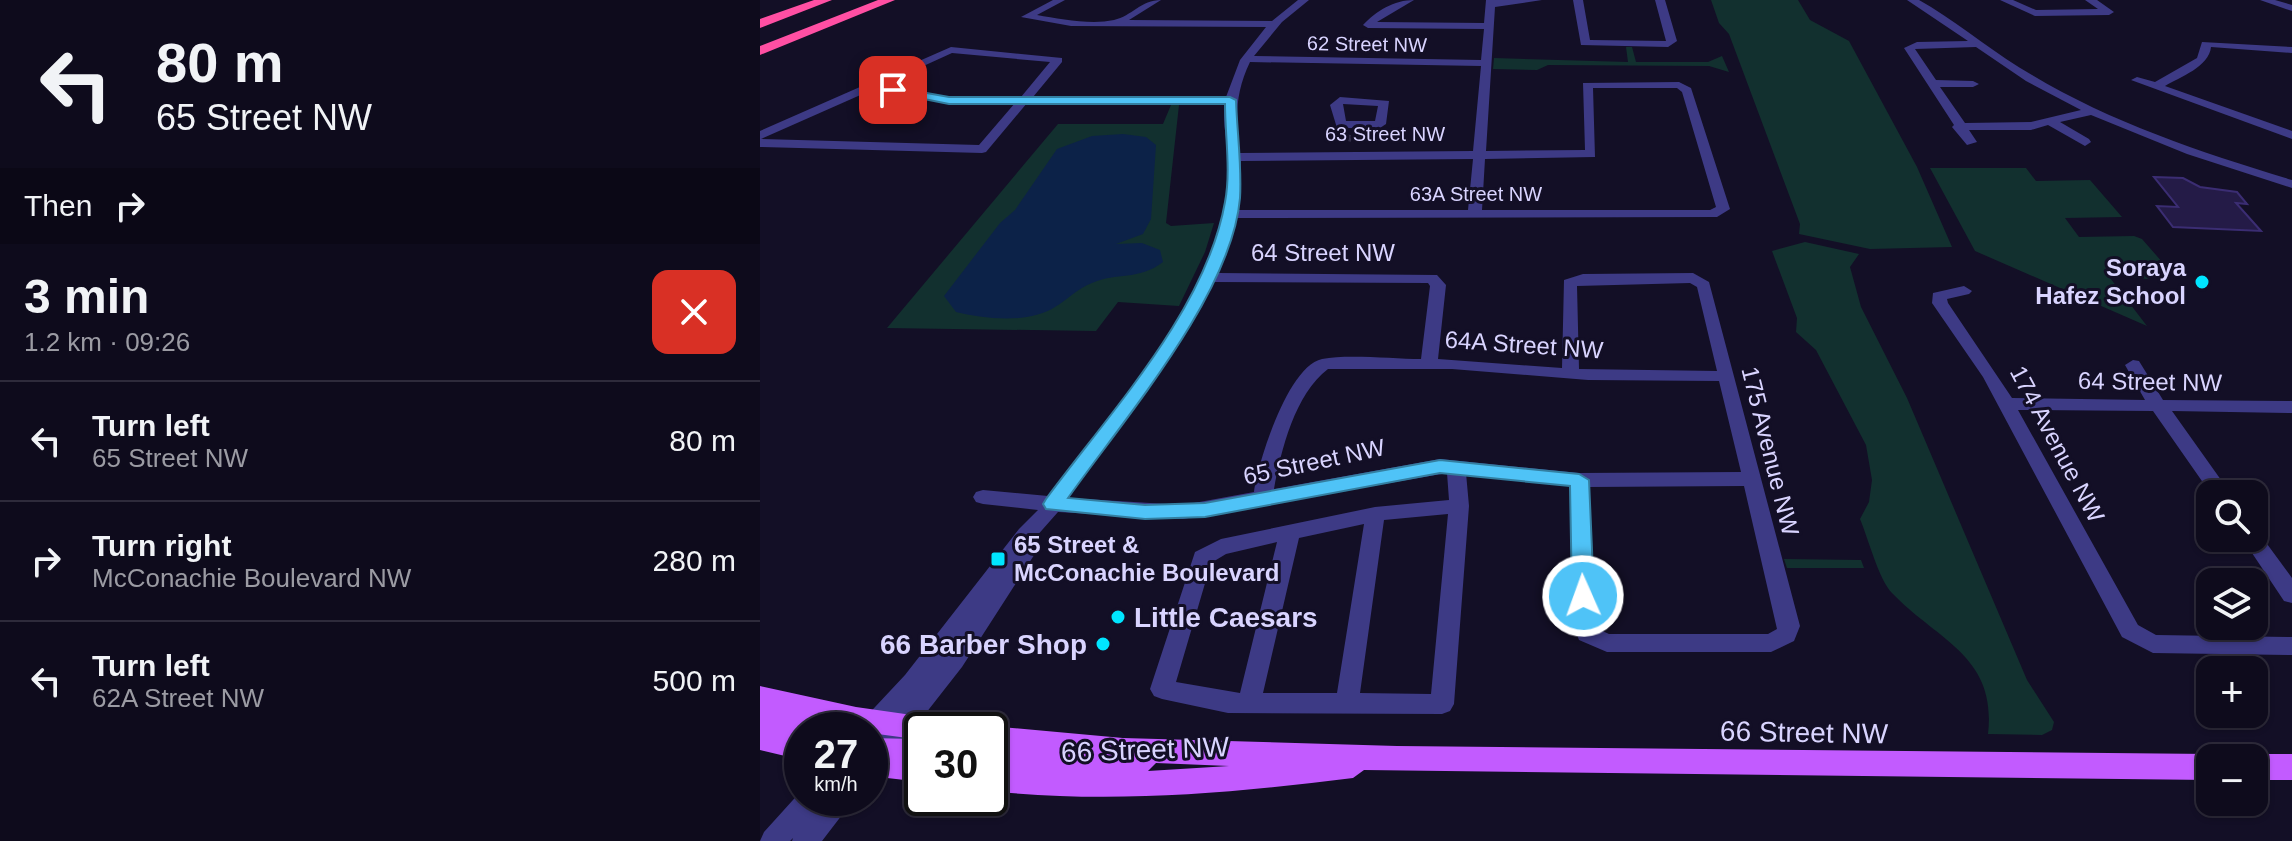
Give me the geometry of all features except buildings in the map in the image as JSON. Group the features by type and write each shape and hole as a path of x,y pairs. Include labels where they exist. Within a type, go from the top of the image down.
{"highway":[{"path":"760,22 820,0"},
{"path":"760,22 826,0"},
{"path":"760,48 880,0"},
{"path":"760,48 889,0"}],"main road":[{"path":"760,697 796,712"},
{"path":"760,716 784,722"},
{"path":"760,738 784,744"},
{"name":"66 Street NW","path":"1008,739 1179,753 1323,754 1397,759 2196,767"},
{"path":"1008,762 1086,768 1179,753"},
{"name":"66 Street NW","path":"1008,779 1104,786 1252,778 1397,759"},
{"path":"2268,767 2292,767"}],"street":[{"path":"1060,0 1026,17 1062,23 1272,24"},
{"path":"1118,23 1156,0"},
{"path":"888,731 978,626 1036,537 1049,509 1182,325 1209,277 1230,214 1234,157 1230,100 1249,59 1272,24 1304,0"},
{"path":"1475,214 1491,2 1537,0"},
{"path":"1578,0 1583,41 1590,44 1668,44 1672,41 1660,0"},
{"path":"1912,0 2027,77 2092,111 2200,154 2292,184"},
{"path":"2005,0 2035,13 2109,12 2090,0"},
{"path":"2265,0 2292,8"},
{"path":"1407,1 1379,15 1368,25 1489,26"},
{"path":"1397,26 1407,1"},
{"path":"1971,142 1958,127 1909,46 1979,44"},
{"path":"2155,87 2205,56 2206,44 2292,50"},
{"path":"760,136 951,50 1058,60 982,149 760,143"},
{"name":"62 Street NW","path":"1249,59 1485,63"},
{"path":"2169,79 2141,77 2137,80 2292,135"},
{"path":"1930,83 1973,84"},
{"path":"871,85 940,99 1230,100"},
{"name":"63 Street NW","path":"1234,157 1591,154 1585,86 1682,86 1692,104 1723,209 1721,212"},
{"path":"1365,100 1385,103 1380,124 1350,132 1339,124 1338,103 1365,100"},
{"path":"1339,154 1365,100"},
{"path":"1958,127 2019,127 2092,111"},
{"path":"2051,122 2085,142"},
{"name":"63A Street NW","path":"1230,214 1721,212"},
{"name":"64 Street NW","path":"1209,277 1435,280 1438,285 1429,363"},
{"name":"175 Avenue NW","path":"1571,373 1569,283 1583,279 1700,280 1704,285 1789,626 1786,635 1771,643 1607,643 1587,634 1584,624 1579,480"},
{"name":"174 Avenue NW","path":"1964,291 1938,296 1940,303 1976,352 2006,404 2121,619 2141,640 2167,645 2292,646"},
{"name":"64A Street NW","path":"1263,500 1266,468 1275,443 1319,366 1429,363 1571,373 1726,376"},
{"path":"2133,365 2157,405 2211,480"},
{"name":"64 Street NW","path":"2006,404 2292,407"},
{"path":"1456,466 1459,506 1442,704 1228,703 1162,689 1202,558 1221,547 1375,514 1459,506"},
{"name":"65 Street NW","path":"983,497 1049,509 1183,512 1263,500 1409,470 1456,466 1579,480 1751,479"},
{"path":"1347,704 1375,514"},
{"path":"1249,703 1290,532"},
{"path":"2262,552 2292,595"},
{"path":"773,841 795,816"},
{"path":"805,841 827,816"}],"green space":[{"path":"1711,0 1798,0 1810,20 1849,41 1917,167 1952,247 1870,249 1799,234 1800,224 1729,34 1719,23"},
{"path":"1626,47 1632,47 1636,62 1708,62 1722,56 1729,72 1709,66 1548,65 1537,70 1493,69 1494,58 1628,62"},
{"path":"1171,105 1179,105 1166,223 1171,226 1214,223 1205,252 1179,306 1118,302 1096,331 887,328 1058,124 1163,124"},
{"path":"1930,168 2026,168 2036,181 2090,180 2122,217 2065,218 2079,237 2134,236 2142,239 2170,271 2147,279 2107,274 2147,326 1975,251"},
{"path":"1805,242 1859,254 1850,267 1861,307 1907,398 2027,680 2054,722 2052,730 2042,735 1988,734 1988,708 1983,686 1974,668 1961,652 1892,593 1883,579 1860,519 1869,502 1872,480 1866,445 1816,350 1796,332 1797,318 1772,251"},
{"path":"1784,559 1861,560 1864,568 1787,568"}],"water":[{"path":"1123,134 1146,137 1156,145 1151,219 1143,234 1116,244 1142,243 1160,250 1163,262 1145,272 1092,283 1055,307 1032,316 993,318 956,312 944,296 1000,223 1015,210 1057,149 1092,136"}],"tunnel":[{"path":"1345,138 1346,134"},
{"path":"1344,140 1345,136"}],"place":[{"name":"Soraya Hafez School","path":"2202,282"},
{"name":"65 Street & McConachie Boulevard","path":"998,559"},
{"name":"Little Caesars","path":"1118,617"},
{"name":"66 Barber Shop","path":"1103,644"}],"route":[{"path":"893,90 949,100 1230,100 1233,199 1222,246 1209,277 1182,325 1053,504 1145,512 1205,510 1440,466 1579,480 1583,596"}]}
